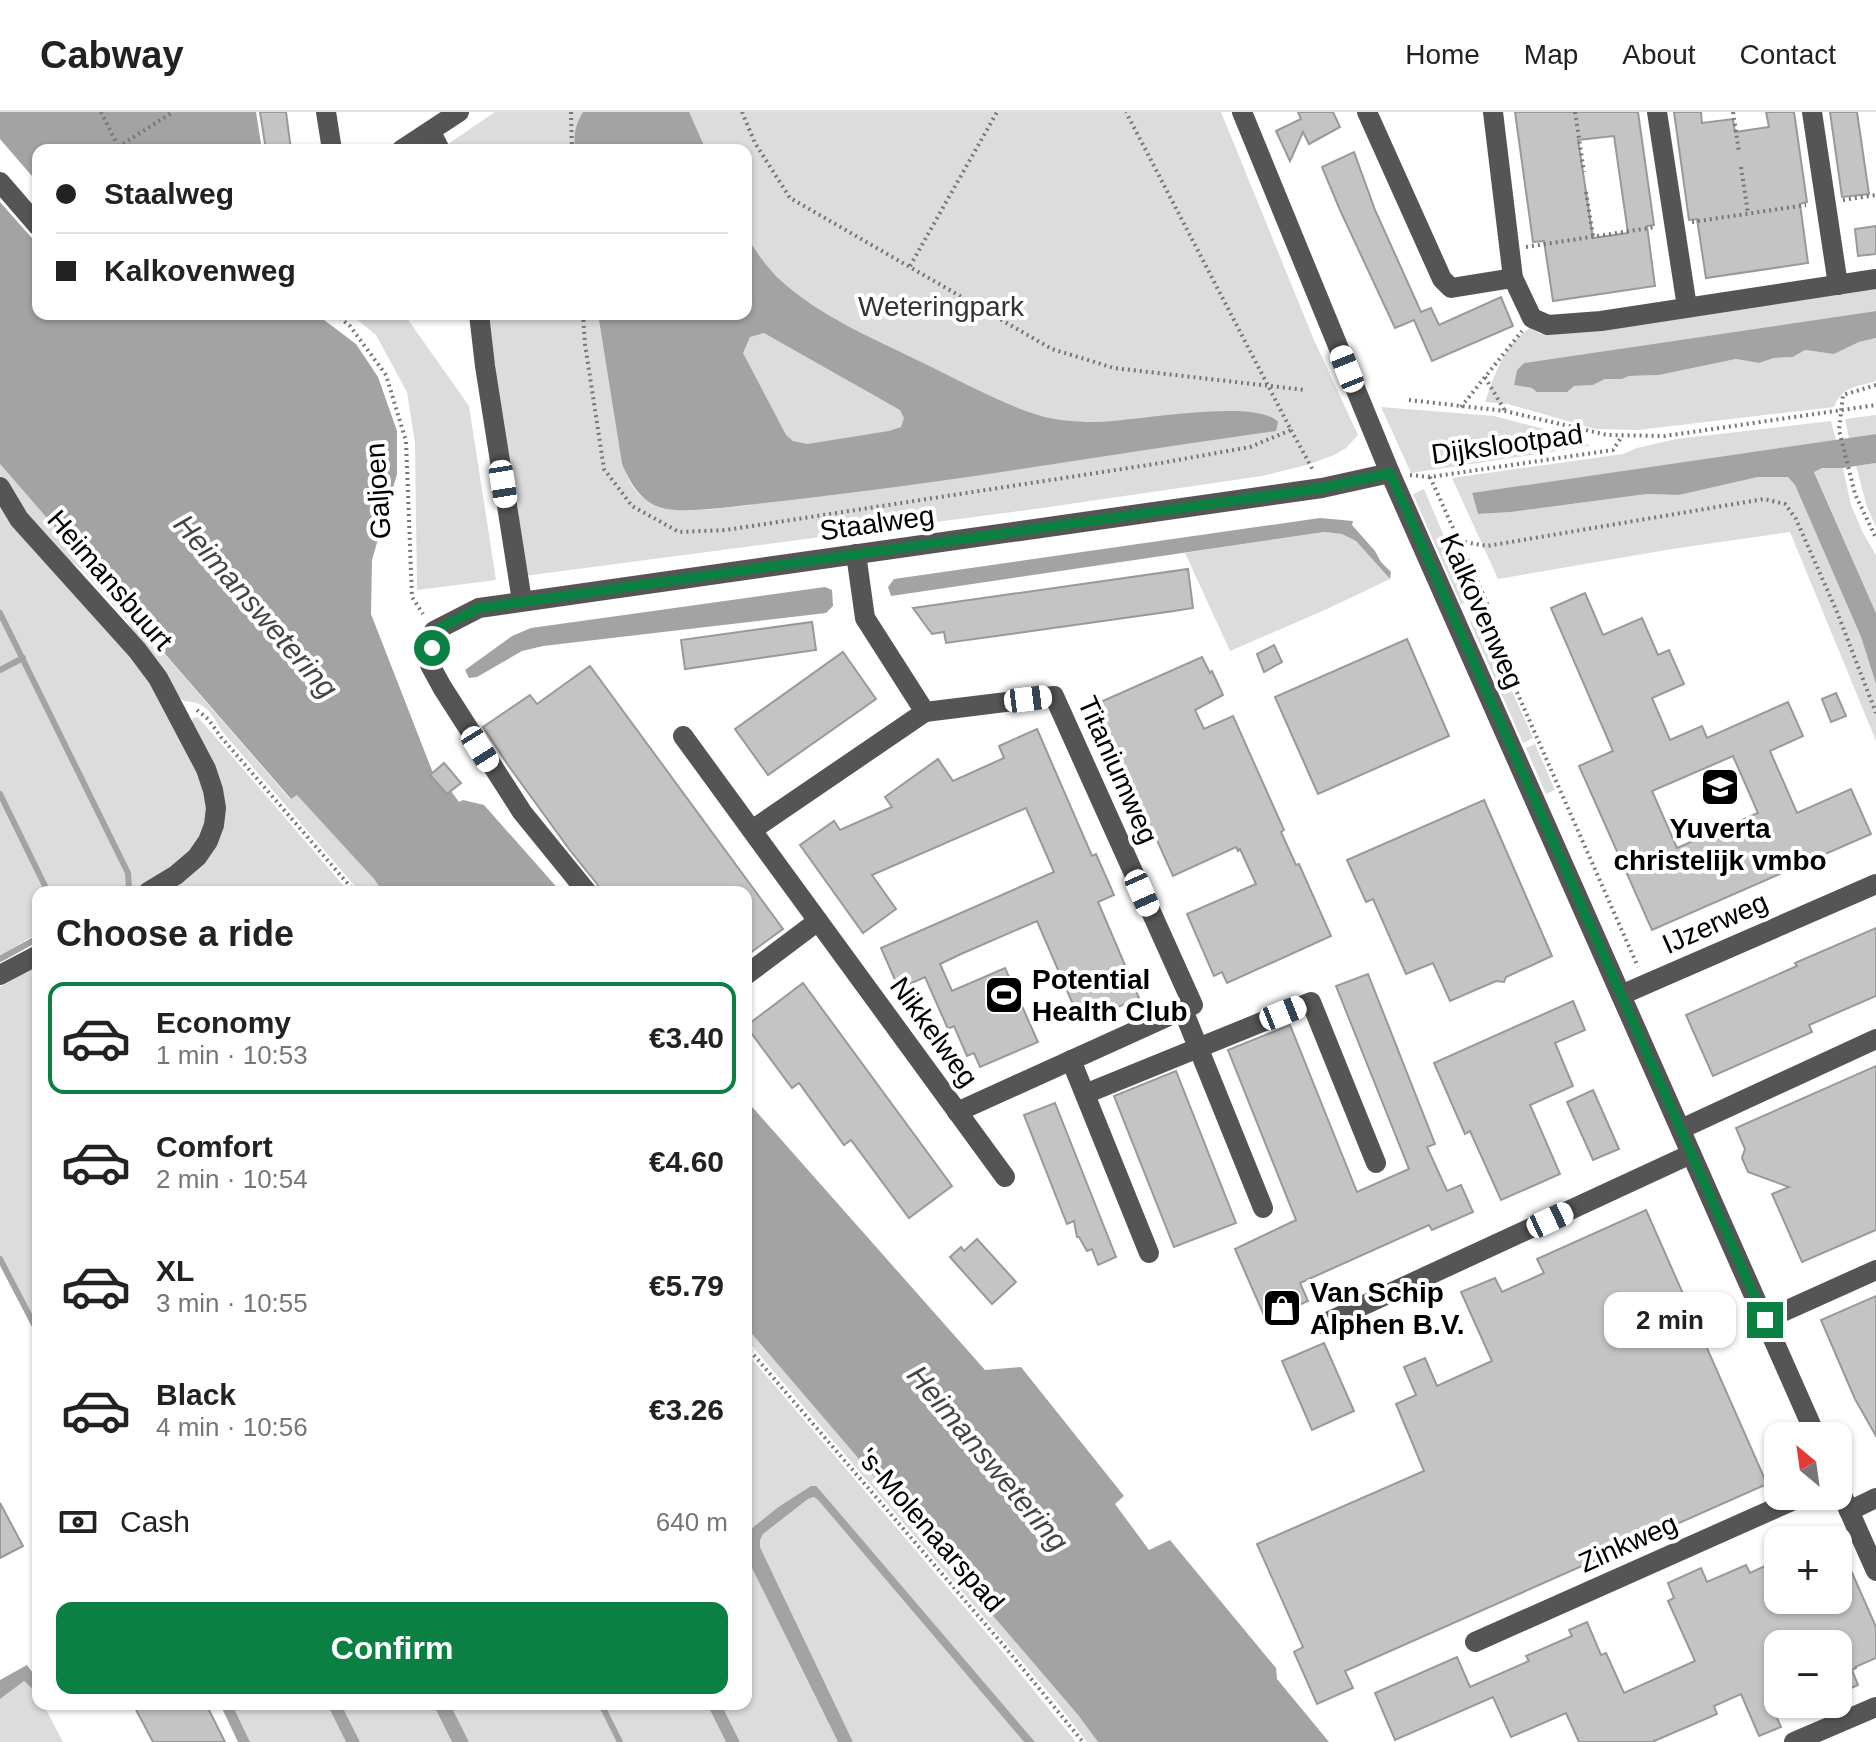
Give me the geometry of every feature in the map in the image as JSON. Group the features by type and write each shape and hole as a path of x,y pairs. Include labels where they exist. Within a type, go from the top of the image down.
{"street":[{"path":"326,112 331,144"},
{"path":"435,141 459,112"},
{"name":"Kalkovenweg","path":"1242,112 1390,473 1810,1422"},
{"path":"1367,112 1442,279 1451,288 1513,278"},
{"path":"1493,112 1513,278 1532,318 1548,325 1601,321 1876,279"},
{"path":"1657,112 1687,307"},
{"path":"1812,112 1838,285"},
{"path":"0,182 32,219"},
{"path":"480,320 522,601"},
{"name":"Staalweg","path":"434,631 479,608 1322,488 1390,473"},
{"name":"Heimansbuurt","path":"0,487 19,519 137,650 158,678 206,769 216,808 208,841 197,857 158,886"},
{"path":"752,830 925,712 865,618 856,554"},
{"path":"434,631 430,665 442,687 522,812 582,886"},
{"name":"Titaniumweg","path":"925,712 1054,696 1193,1005 1183,1010 1263,1208"},
{"name":"Nikkelweg","path":"683,736 1005,1177"},
{"name":"IJzerweg","path":"1621,995 1876,884"},
{"path":"752,970 818,921"},
{"path":"0,975 32,958"},
{"path":"1085,1094 1311,1002 1376,1163"},
{"path":"957,1112 1183,1010"},
{"path":"1681,1129 1876,1039"},
{"path":"1071,1060 1149,1253"},
{"path":"1323,1324 1691,1154"},
{"path":"1765,1320 1876,1270"},
{"path":"1876,1498 1849,1511 1876,1571"},
{"name":"Zinkweg","path":"1475,1642 1772,1510"},
{"path":"1794,1742 1876,1707"}],"path":[{"path":"101,112 117,144"},
{"path":"125,144 173,112"},
{"path":"571,112 572,144"},
{"path":"742,112 755,143 790,198 1052,349 1114,368 1305,390"},
{"path":"910,266 997,112"},
{"path":"1126,112 1322,488"},
{"path":"1575,112 1584,172"},
{"path":"1733,112 1739,152"},
{"path":"1741,167 1748,214"},
{"path":"1586,192 1593,236"},
{"path":"1509,250 1876,195"},
{"name":"Dijkslootpad","path":"1461,407 1532,318"},
{"name":"Galjoen","path":"342,320 386,375 406,441 412,597 434,631"},
{"path":"583,320 604,469 632,506 679,532 726,530 1161,463 1250,447 1291,430"},
{"name":"Dijkslootpad","path":"1485,377 1505,411"},
{"path":"1876,385 1843,395 1839,430 1855,494 1876,538"},
{"name":"Dijkslootpad","path":"1409,400 1505,411 1622,436 1665,436 1876,405"},
{"name":"Dijkslootpad","path":"1390,473 1430,477 1613,450 1622,436"},
{"name":"Kalkovenweg","path":"1430,477 1487,603 1486,622 1646,984"},
{"path":"1459,541 1487,546 1764,499 1785,504 1796,519 1837,612 1876,713"},
{"path":"1869,528 1876,524"},
{"path":"177,711 198,710 208,719 350,886"},
{"name":"'s-Molenaarspad","path":"752,1353 1083,1742"}],"green space":[{"path":"495,112 583,112 575,130 574,144 448,144"},
{"name":"Weteringpark","path":"649,112 1221,112 1314,340 1358,435 1334,455 1262,476 524,576 488,320 599,320 622,464 635,490 653,503 680,510 751,505 727,375 744,320 752,320 752,144 658,144"},
{"path":"1876,286 1876,311 1524,363 1517,370 1514,385 1532,388 1593,385 1605,379 1659,375 1736,359 1759,363 1793,357 1805,350 1834,354 1876,338 1876,381 1846,391 1834,407 1638,430 1595,429 1508,404 1485,402 1507,351 1530,328 1541,334"},
{"path":"357,320 408,320 469,406 496,580 417,590 415,443 407,392 376,335"},
{"path":"1381,407 1494,416 1578,438 1590,446 1411,473"},
{"path":"1876,415 1876,434 1849,438 1845,419"},
{"path":"1831,421 1836,440 1472,494 1478,514 1647,494 1679,495 1758,477 1788,477 1795,485 1861,637 1876,684 1876,741 1790,532 1498,579 1452,478 1623,454 1676,439"},
{"path":"1876,463 1876,527 1856,466"},
{"path":"0,464 290,799 297,794 379,886 355,886 209,712 199,704 179,698 141,647 126,619 84,572 58,555 20,510 0,476"},
{"path":"1843,468 1851,505 1876,555 1876,613 1814,471"},
{"path":"1424,489 1471,600 1461,604 1413,494"},
{"path":"0,499 138,661 192,752 211,811 195,851 148,886 32,886 32,937 0,956"},
{"path":"1324,532 1342,534 1356,541 1390,579 1230,651 1185,553"},
{"path":"1479,617 1533,738 1523,743 1470,622"},
{"path":"197,717 205,725 344,886 164,886 216,838 191,723"},
{"path":"1535,744 1555,790 1546,794 1526,748"},
{"path":"32,968 32,1326 0,1263 0,987"},
{"path":"752,1334 1098,1742 1087,1742 1053,1698 752,1346"},
{"path":"752,1359 1076,1742 1035,1742 819,1489 777,1508 752,1528"},
{"path":"814,1497 1024,1742 853,1742 760,1547 763,1534"},
{"path":"752,1568 838,1742 740,1742 724,1710 752,1710"},
{"path":"24,1680 32,1688 32,1710 46,1710 63,1742 0,1742 0,1699"},
{"path":"235,1710 330,1710 346,1742 250,1742"},
{"path":"344,1710 436,1710 452,1742 360,1742"},
{"path":"453,1710 710,1710 726,1742 469,1742"}],"water":[{"path":"0,112 256,112 261,144 32,144 32,176 0,139"},
{"path":"583,112 689,112 703,144 574,144 578,121"},
{"name":"Heimanswetering","path":"0,202 32,238 32,320 324,320 356,344 378,377 397,431 397,474 372,560 371,614 433,773 431,775 447,794 451,791 459,802 463,800 484,805 556,886 379,886 297,795 291,799 0,464"},
{"path":"752,244 774,274 811,304 865,335 1023,410 1049,418 1086,422 1243,411 1264,415 1278,422 1276,431 881,489 694,510 667,509 651,503 634,486 622,464 599,320 752,320","holes":["764,333 900,410 904,418 901,427 889,431 807,444 793,441 786,435 743,353 750,337"]},
{"path":"1876,311 1876,338 1834,354 1805,350 1793,357 1759,363 1736,359 1659,375 1605,379 1593,385 1574,386 1567,392 1537,392 1514,385 1517,370 1524,363"},
{"path":"1876,434 1876,463 1822,468 1814,472 1876,613 1876,684 1861,637 1795,485 1788,477 1758,477 1679,495 1647,494 1478,514 1472,493"},
{"path":"1320,518 1353,521 1352,525 1391,572 1390,579 1356,541 1342,534 1324,532 891,596 888,587 894,579"},
{"path":"825,587 832,590 833,606 826,613 543,646 522,651 477,677 469,678 465,670 512,636 531,628"},
{"name":"Heimanswetering","path":"752,1107 985,1370 1021,1367 1124,1496 1115,1504 1149,1550 1170,1540 1276,1668 1277,1679 1329,1742 1098,1742 752,1334"},
{"path":"811,1486 816,1486 1035,1742 1024,1742 814,1497 763,1534 760,1547 853,1742 838,1742 752,1568 752,1528"},
{"path":"27,1665 32,1672 32,1688 24,1681 0,1699 0,1680"},
{"path":"223,1710 235,1710 250,1742 238,1742"},
{"path":"330,1710 344,1710 360,1742 346,1742"},
{"path":"436,1710 453,1710 469,1742 452,1742"},
{"path":"710,1710 724,1710 740,1742 726,1742"}],"building":[{"path":"260,112 286,112 290,144 265,144"},
{"path":"1298,112 1333,112 1340,127 1309,144 1303,132 1290,161 1276,131 1301,119"},
{"path":"1515,112 1638,112 1654,225 1647,226 1655,286 1553,301 1544,241 1533,242","holes":["1614,136 1628,233 1593,238 1578,140"]},
{"path":"1674,112 1701,112 1702,123 1733,119 1735,132 1769,127 1766,112 1794,112 1807,202 1800,204 1808,263 1706,278 1697,219 1689,220"},
{"path":"1830,112 1857,112 1869,194 1842,197"},
{"path":"1354,152 1375,210 1421,312 1431,308 1439,325 1501,297 1513,326 1432,361 1414,320 1395,328 1322,167"},
{"path":"1876,226 1876,254 1858,256 1855,229"},
{"path":"1188,569 1193,608 1174,611 946,643 944,632 932,634 913,608"},
{"path":"1585,593 1603,635 1642,618 1658,655 1669,650 1684,684 1652,698 1670,740 1702,726 1707,738 1788,702 1803,736 1770,751 1797,813 1851,789 1871,834 1652,930 1579,766 1613,751 1551,608","holes":["1733,756 1758,813 1677,848 1652,791"]},
{"path":"812,622 816,650 685,669 681,640"},
{"path":"1407,639 1449,736 1318,794 1275,697"},
{"path":"1274,645 1282,662 1264,672 1257,654"},
{"path":"843,652 876,699 768,775 735,729"},
{"path":"1202,657 1223,695 1195,710 1204,729 1233,716 1284,830 1281,832 1331,936 1227,983 1222,972 1214,976 1187,914 1256,884 1240,849 1238,851 1236,847 1173,876 1096,704"},
{"path":"590,666 751,886 598,886 483,727 530,695 537,704"},
{"path":"1836,693 1846,716 1831,722 1822,699"},
{"path":"1037,729 1092,856 1096,854 1114,895 1098,902 1139,998 1081,1023 1037,921 940,964 952,991 1005,968 1038,1042 980,1067 974,1053 967,1056 954,1026 948,1029 925,977 899,989 881,948 1054,872 1026,808 872,875 896,909 863,933 800,845 834,821 840,830 892,807 885,797 938,759 953,781 1004,758 999,746"},
{"path":"444,763 461,783 447,794 430,775"},
{"path":"1484,800 1552,956 1506,977 1504,982 1496,981 1450,1001 1433,963 1406,974 1373,899 1366,902 1347,860"},
{"path":"752,887 783,929 752,952"},
{"path":"1876,928 1876,996 1809,1025 1812,1032 1713,1076 1686,1015"},
{"path":"1368,974 1435,1144 1427,1147 1447,1191 1461,1185 1473,1212 1432,1230 1429,1225 1300,1283 1308,1301 1266,1320 1235,1249 1296,1220 1228,1050 1290,1025 1357,1192 1409,1169 1336,986"},
{"path":"803,983 952,1186 909,1218 851,1140 844,1145 799,1083 792,1088 752,1034 752,1021"},
{"path":"1573,1001 1585,1030 1555,1043 1573,1086 1530,1105 1560,1174 1501,1200 1470,1131 1465,1134 1434,1063"},
{"path":"1876,1066 1876,1230 1802,1262 1772,1194 1789,1187 1748,1172 1742,1158 1745,1149 1736,1128"},
{"path":"1176,1071 1236,1223 1174,1247 1114,1096"},
{"path":"1593,1090 1619,1149 1593,1160 1567,1102"},
{"path":"1055,1103 1116,1257 1098,1265 1092,1249 1087,1251 1077,1237 1074,1221 1067,1224 1024,1115"},
{"path":"1646,1210 1764,1477 1764,1485 1345,1671 1353,1688 1317,1704 1294,1652 1303,1647 1257,1544 1424,1471 1396,1404 1416,1395 1404,1367 1425,1358 1437,1386 1492,1361 1461,1292 1495,1278 1502,1292 1544,1273 1537,1259"},
{"path":"977,1239 1016,1282 992,1304 950,1257 961,1247 964,1251"},
{"path":"1876,1296 1876,1436 1855,1399 1821,1320"},
{"path":"1324,1343 1354,1411 1312,1430 1282,1361"},
{"path":"0,1503 23,1546 0,1558"},
{"path":"1746,1565 1750,1573 1764,1566 1764,1614 1852,1614 1852,1573 1876,1627 1876,1658 1852,1670 1852,1630 1764,1630 1764,1718 1777,1718 1781,1727 1759,1736 1741,1694 1714,1706 1717,1714 1652,1742 1579,1742 1566,1713 1511,1737 1493,1697 1395,1740 1375,1693 1457,1657 1470,1687 1529,1661 1526,1656 1572,1636 1569,1630 1587,1622 1601,1655 1606,1653 1624,1693 1695,1661 1668,1601 1674,1598 1668,1583 1701,1568 1707,1582"},
{"path":"1852,1670 1858,1685 1852,1688"},
{"path":"136,1710 209,1710 225,1742 153,1742"}],"waterway":[{"path":"0,613 128,873 129,886"},
{"path":"0,670 23,658"},
{"path":"0,794 45,886"},
{"path":"0,959 32,941"},
{"path":"0,1259 32,1320"},
{"path":"604,1710 620,1742"}],"place":[{"name":"Yuverta christelijk vmbo","path":"1720,787"},
{"name":"Potential Health Club","path":"1004,995"},
{"name":"Van Schip Alphen B.V.","path":"1282,1308"}],"route":[{"path":"432,648 434,631 479,608 1322,488 1390,473 1765,1320"}]}
